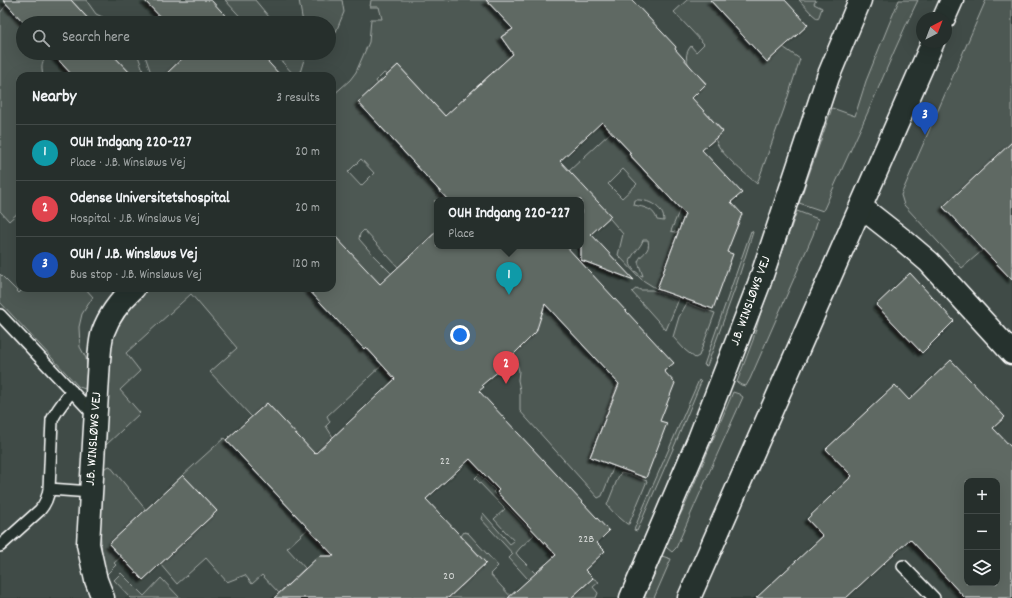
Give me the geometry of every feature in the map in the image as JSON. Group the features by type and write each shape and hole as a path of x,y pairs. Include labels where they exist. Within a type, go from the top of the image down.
{"street":[{"name":"J.B. WINSLØWS VEJ","path":"631,598 699,439 758,284 828,77 860,0"},
{"path":"947,12 952,0"},
{"path":"689,598 930,48"},
{"path":"861,207 929,262 1012,353"},
{"name":"J.B. WINSLØWS VEJ","path":"103,598 96,580 88,544 99,360 103,332 120,302 130,292"}],"lane":[{"path":"0,315 96,416"},
{"path":"0,546 45,504 49,489 52,420 58,408 72,391"},
{"path":"49,489 91,492"},
{"path":"903,566 934,598"}],"shaded area":[{"path":"0,0 1012,0 1012,598 0,598"},
{"path":"71,0 86,0 96,14 100,16 86,16"},
{"path":"225,0 255,0 268,16 240,16"},
{"path":"299,0 342,0 344,12 336,32 336,16 302,16"},
{"path":"371,0 486,0 495,11 497,10 514,28 502,36 512,46 513,54 463,99 482,119 479,153 398,65 387,75 384,73 376,81 449,197 434,197 434,234 398,267 364,230 360,234 359,239 394,276 397,303 336,238 336,92 350,80 356,72 369,42 371,19 382,19 379,7 370,7","holes":["361,159 374,173 361,186 348,172"]},
{"path":"687,0 710,0 767,62 783,47 800,59 757,184 733,163 721,150 715,138 723,131 691,98 706,83 693,71 687,62 686,57 691,46 696,52 704,44 674,12"},
{"path":"799,0 816,0 814,4 822,8 818,19 812,14"},
{"path":"899,0 918,0 823,211 799,203 832,108 855,116 866,81"},
{"path":"986,0 1012,0 1012,142 983,250 962,268 904,205 901,195"},
{"path":"7,4 18,16 16,16 16,60 44,60 42,63 42,72 16,72 16,215 9,221 0,211 0,13"},
{"path":"118,60 139,60 143,70 141,72 129,72"},
{"path":"146,60 181,60 168,72 151,72"},
{"path":"280,60 304,60 300,72 291,72"},
{"path":"611,132 631,153 629,155 680,209 671,231 678,233 657,289 641,279 618,255 623,234 569,171","holes":["623,169 637,184 622,198 608,184","635,200 645,201 654,205 661,212 664,221 657,220 654,213 648,209 634,205","643,240 648,240 648,248 638,262 643,276 635,271 631,267 630,263 633,255"]},
{"path":"797,211 818,219 813,235 750,379 746,386 741,385 737,382"},
{"path":"751,231 753,232 736,286 707,366 704,365"},
{"path":"0,274 16,290 16,292 19,293 89,292 93,297 82,314 79,327 80,347 86,358 87,368 85,389 79,387 0,302"},
{"path":"637,288 640,290 652,290 679,299 666,330 632,292"},
{"path":"144,292 311,292 382,365 327,416 330,422 326,426 333,437 351,456 332,473 267,403 252,417 249,414 210,372 237,348 191,294 126,353 140,371 120,390 140,413 105,446 108,348 118,321 136,299"},
{"path":"546,302 618,383 590,457 614,466 602,496 598,498 520,411 520,390 518,380 519,371 517,363 506,358 540,319"},
{"path":"687,303 715,313 699,356 695,358 673,337 679,317"},
{"path":"699,380 701,382 676,442 637,531 634,530 640,515"},
{"path":"733,392 743,397 676,548 672,552 665,546 687,501"},
{"path":"224,438 297,517 299,516 310,527 287,548 305,568 279,593 262,575 252,584 245,575 227,582 206,558 177,584 160,564 217,511 183,475"},
{"path":"110,466 146,510 109,544 121,557 114,563 116,565 104,577 99,513 102,473 105,468"},
{"path":"621,473 647,481 629,524 613,512 607,505"},
{"path":"479,474 495,490 493,492 534,535 516,553 536,574 545,598 509,558 513,554 481,519 483,513 510,544 514,541 494,519 505,509 475,478"},
{"path":"464,532 468,533 498,566 490,574 512,598 449,598 441,590 444,587 452,595 469,579 461,571 479,555 461,536"},
{"path":"662,556 671,559 654,598 644,598"},
{"path":"121,573 144,596 161,578 180,598 131,598 114,580"},
{"path":"593,578 599,582 593,587 598,593 596,598 571,598"}],"building":[{"path":"3,0 71,0 86,16 18,16"},
{"path":"144,0 211,0 226,16 159,16"},
{"path":"486,0 632,0 676,47 675,49 706,84 692,98 723,132 702,150 742,193 731,202 742,214 727,252 733,254 713,309 657,289 685,214 629,154 631,153 602,122 560,161 611,216 591,234 634,280 581,260 581,249 584,249 584,197 445,197 358,102 398,65 445,116 513,54 501,37 513,29"},
{"path":"710,0 785,0 808,25 767,62"},
{"path":"58,60 118,60 129,72 69,72"},
{"path":"181,60 266,60 277,72 168,72"},
{"path":"1012,142 1012,280 943,207"},
{"path":"434,234 434,249 569,249 674,363 664,371 675,383 660,421 667,423 646,478 590,457 619,384 545,304 536,332 500,368 501,369 482,385 484,387 479,391 609,531 597,543 605,551 585,570 593,578 571,598 508,598 556,555 497,492 499,490 470,459 426,499 486,563 448,598 274,598 319,556 334,556 226,440 267,403 315,454 395,379 366,347 364,349 311,292 336,292 336,237 380,284"},
{"path":"910,273 954,321 922,353 876,305"},
{"path":"951,360 1005,417 993,428 1012,448 1012,598 965,598 910,539 846,598 756,598 823,536 807,519 852,476 826,449 895,385 909,400"},
{"path":"183,475 217,511 143,580 109,544"}],"place":[{"name":"OUH / J.B. Winsløws Vej","path":"925,135"},
{"name":"OUH Indgang 220-227","path":"509,295"},
{"name":"Odense Universitetshospital","path":"506,384"}]}
